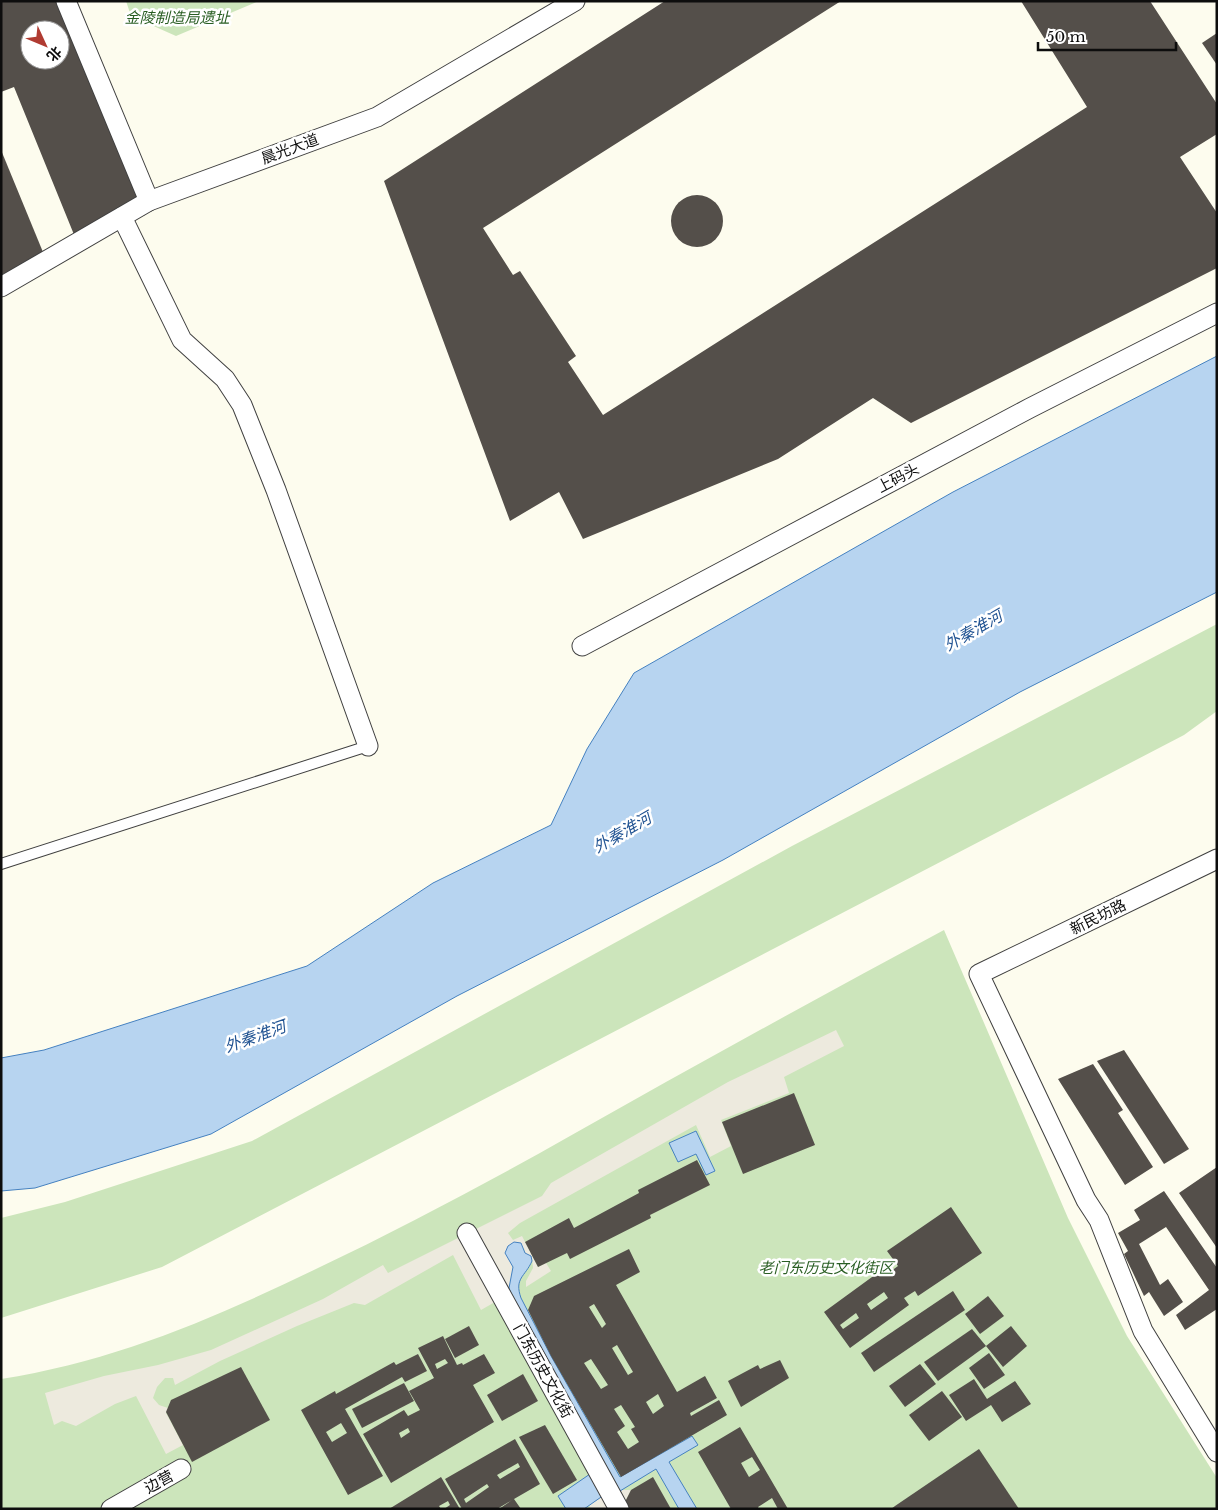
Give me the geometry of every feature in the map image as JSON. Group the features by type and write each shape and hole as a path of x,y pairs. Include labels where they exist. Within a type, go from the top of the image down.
{"street":[{"path":"66,1 148,201"},
{"name":"晨光大道","path":"1,287 148,201 377,117 575,1"},
{"path":"122,216 182,340 225,379 242,405 276,490 368,746"},
{"name":"上码头","path":"582,646 1030,408 1217,313"},
{"name":"新民坊路","path":"1217,859 979,974 1086,1200 1099,1220 1142,1331 1217,1452"},
{"name":"门东历史文化街","path":"467,1233 620,1509"},
{"name":"边营","path":"111,1509 182,1469"}],"lane":[{"path":"1,864 368,746"}],"green space":[{"name":"金陵制造局遗址","path":"126,1 259,1 176,36 131,16"},
{"path":"1217,624 1217,711 1184,735 162,1267 1,1318 1,1218 65,1202 252,1141 792,846"},
{"name":"老门东历史文化街区","path":"944,930 1068,1218 1127,1336 1217,1478 1217,1509 1,1509 1,1379 84,1361 164,1335 241,1304 382,1237 476,1188"}],"shaded area":[{"path":"836,1030 844,1046 784,1077 789,1093 721,1120 731,1146 710,1157 696,1125 520,1223 508,1233 513,1240 522,1236 538,1267 546,1263 551,1271 526,1287 526,1281 533,1268 532,1258 525,1253 524,1248 512,1263 513,1271 509,1288 620,1490 631,1490 625,1502 629,1509 591,1509 589,1505 603,1496 495,1302 481,1310 453,1255 365,1305 354,1303 297,1326 220,1361 175,1385 173,1378 165,1378 157,1387 153,1398 159,1405 168,1408 166,1413 183,1445 166,1454 136,1396 115,1404 76,1426 62,1421 54,1425 45,1393 104,1376 158,1365 211,1350 323,1299 383,1265 388,1273 542,1196 551,1183 728,1082"}],"water":[{"name":"外秦淮河","path":"1217,356 1217,592 1020,692 723,860 457,996 211,1134 35,1188 1,1191 1,1058 44,1050 307,966 433,883 551,825 587,749 634,673 953,492"},
{"path":"696,1131 715,1171 706,1175 696,1154 678,1162 669,1143"},
{"path":"514,1242 521,1243 525,1253 531,1256 532,1261 521,1278 519,1291 521,1298 551,1356 620,1477 692,1436 698,1445 669,1462 697,1509 679,1509 656,1469 620,1491 514,1302 509,1288 513,1267 505,1253 508,1246"},
{"path":"590,1474 604,1495 584,1509 566,1509 558,1496"}],"building":[{"path":"1,1 58,1 66,20 20,20 20,70 70,70 70,31 145,215 77,242 14,87 1,92"},
{"path":"665,1 841,1 483,228 513,275 520,271 576,356 568,362 603,415 1087,107 1021,1 1150,1 1217,104 1217,134 1180,157 1217,213 1217,268 911,423 873,398 778,459 583,539 559,492 510,521 384,181"},
{"path":"1217,33 1217,65 1202,43"},
{"path":"1,150 45,257 1,275"},
{"path":"692,195 702,195 716,202 723,216 723,226 716,240 702,247 692,247 682,243 675,236 671,226 671,216 675,206 682,199"},
{"path":"1124,1050 1189,1149 1164,1164 1097,1061"},
{"path":"1093,1064 1123,1110 1118,1113 1153,1167 1125,1185 1058,1079"},
{"path":"794,1093 815,1145 743,1174 722,1122"},
{"path":"697,1160 710,1185 650,1215 651,1218 570,1259 567,1253 538,1267 525,1242 569,1218 574,1228 639,1193 638,1190"},
{"path":"1217,1167 1216,1196 1217,1248 1179,1193"},
{"path":"1164,1191 1217,1268 1217,1309 1185,1330 1176,1315 1209,1290 1166,1227 1139,1244 1160,1285 1168,1279 1183,1302 1164,1316 1149,1292 1144,1296 1124,1254 1128,1251 1118,1233 1140,1220 1134,1210"},
{"path":"951,1207 982,1253 918,1296 915,1291 904,1298 909,1305 850,1348 824,1312 883,1269 887,1274 898,1266 887,1251","holes":["884,1292 888,1298 871,1310 867,1304","856,1313 859,1318 843,1329 840,1325"]},
{"path":"629,1249 640,1272 616,1285 677,1392 705,1376 717,1398 690,1413 691,1416 719,1400 727,1415 621,1477 551,1356 528,1310 534,1296","holes":["594,1304 606,1324 602,1328 589,1307","617,1345 633,1372 628,1375 612,1348","591,1359 608,1385 601,1389 584,1363","658,1394 664,1406 653,1414 646,1402","621,1405 635,1427 631,1429 639,1442 628,1449 617,1432 625,1426 614,1409"]},
{"path":"953,1291 965,1310 874,1372 861,1353"},
{"path":"988,1296 1004,1316 980,1334 965,1314"},
{"path":"469,1326 479,1345 455,1358 445,1339"},
{"path":"1011,1326 1027,1346 1003,1367 986,1346"},
{"path":"972,1329 986,1346 938,1381 924,1362"},
{"path":"443,1336 457,1365 462,1363 463,1365 484,1354 495,1373 473,1385 494,1422 391,1483 363,1434 404,1410 408,1416 420,1410 409,1391 434,1378 418,1348","holes":["445,1359 448,1363 437,1369 435,1364","408,1428 410,1432 401,1438 399,1433"]},
{"path":"989,1353 1005,1375 984,1389 969,1368"},
{"path":"418,1354 427,1371 405,1382 402,1377 345,1409 383,1476 348,1495 301,1410 335,1391 336,1394 394,1362 396,1365","holes":["341,1423 347,1433 332,1442 326,1432"]},
{"path":"780,1360 789,1378 741,1407 728,1381 758,1365 760,1369"},
{"path":"920,1364 936,1384 905,1407 889,1386"},
{"path":"241,1367 270,1420 192,1462 166,1412 171,1400"},
{"path":"523,1374 538,1401 502,1421 487,1395"},
{"path":"974,1379 987,1399 1015,1381 1031,1404 1002,1422 991,1405 966,1421 949,1395"},
{"path":"404,1383 414,1401 362,1428 352,1409"},
{"path":"942,1391 962,1417 929,1441 909,1415"},
{"path":"545,1425 577,1480 553,1494 519,1437"},
{"path":"740,1427 788,1509 778,1509 772,1498 758,1507 759,1509 731,1509 698,1452","holes":["752,1457 760,1470 749,1477 741,1463"]},
{"path":"515,1439 540,1484 514,1499 521,1509 499,1509 512,1500 497,1509 462,1509 445,1479","holes":["518,1463 520,1467 500,1479 497,1475","487,1484 489,1487 466,1503 464,1499"]},
{"path":"979,1449 1019,1509 891,1509 895,1506"},
{"path":"441,1477 460,1509 444,1509 450,1505 448,1501 439,1506 441,1509 389,1509"},
{"path":"653,1477 671,1509 629,1509 625,1502 631,1490"}]}
